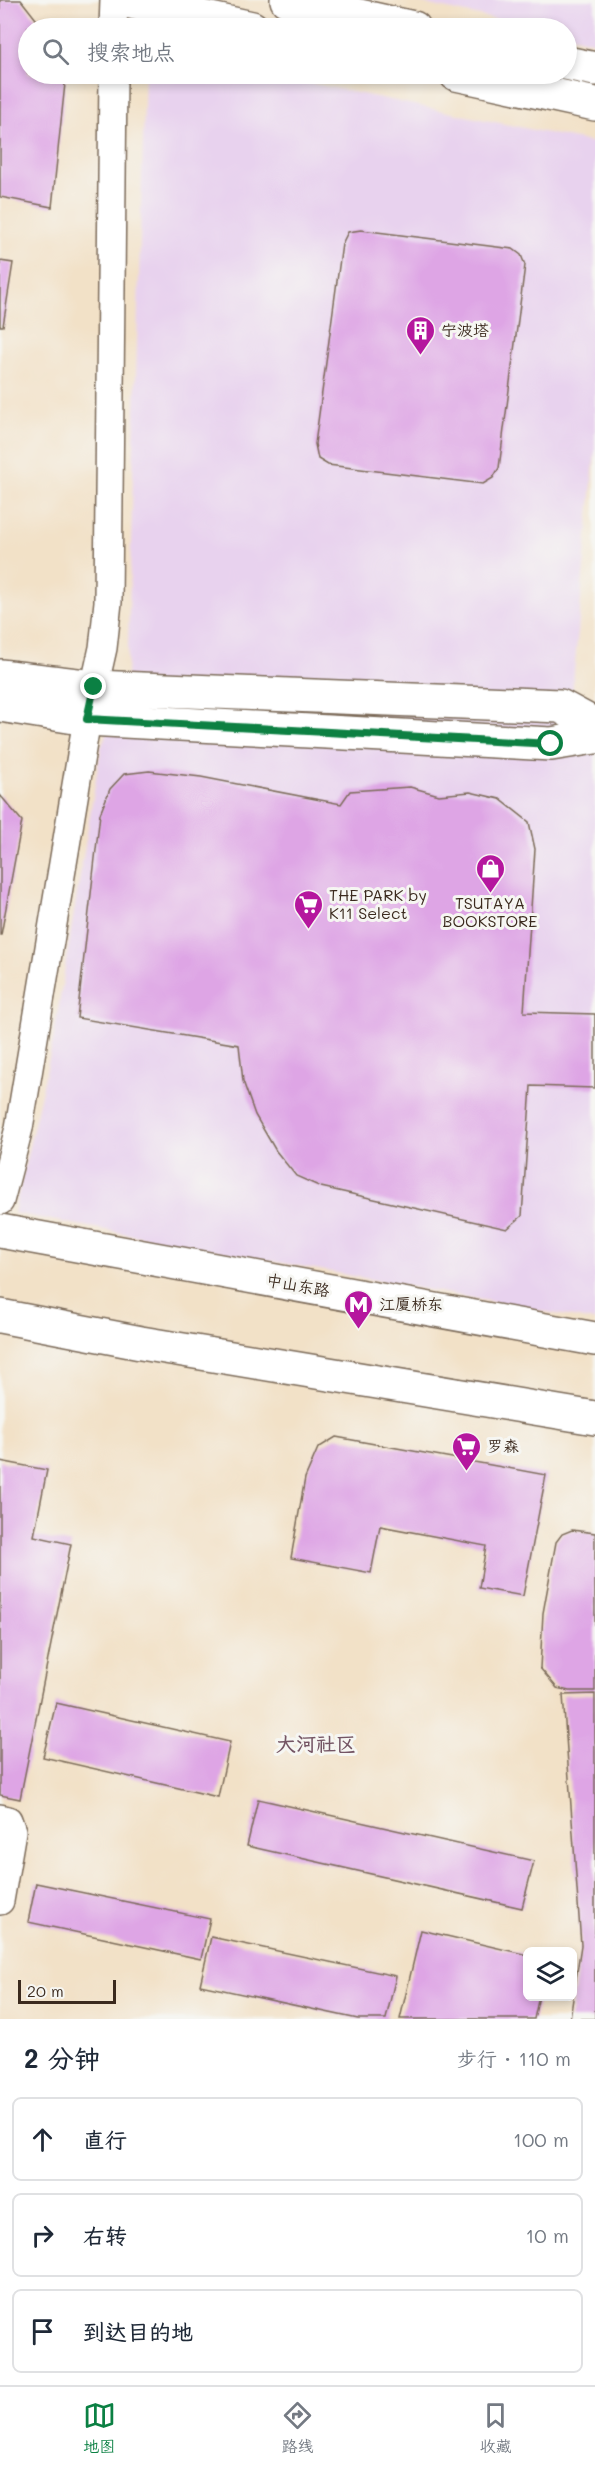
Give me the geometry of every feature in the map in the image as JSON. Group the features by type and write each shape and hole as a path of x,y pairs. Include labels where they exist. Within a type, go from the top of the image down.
{"street":[{"path":"113,18 114,0"},
{"path":"123,0 206,18"},
{"path":"287,0 369,18"},
{"path":"577,65 595,69"},
{"path":"0,1201 19,1128 87,719 103,648 108,602 113,84"},
{"path":"502,84 595,104"},
{"path":"0,676 94,687 560,706 595,725"},
{"path":"0,705 87,719 551,744 595,737"},
{"name":"中山东路","path":"0,1231 595,1339"},
{"path":"0,1316 141,1342 595,1418"},
{"path":"0,1818 8,1820 12,1831 0,1901"}],"shaded area":[{"path":"407,0 595,0 595,42 577,38 577,18 489,18"},
{"path":"145,84 315,84 595,143 595,451 568,736 595,745 595,1321 14,1213 53,1041 101,748 127,678"}],"building":[{"path":"0,0 21,0 35,18 18,18 18,84 65,84 52,207 0,197"},
{"name":"宁波塔","path":"361,230 513,249 521,255 525,265 499,468 493,478 483,484 328,465 318,459 315,444 342,244 348,232"},
{"path":"0,261 13,263 3,326 0,326"},
{"name":"THE PARK by K11 Select","path":"149,771 201,777 341,804 350,791 410,787 439,795 470,792 500,799 529,822 535,849 524,1012 595,1014 595,1088 531,1086 522,1216 507,1229 321,1187 296,1176 276,1151 255,1115 243,1081 239,1045 77,1018 100,814 110,789 124,774"},
{"path":"0,795 22,821 1,935 0,935"},
{"path":"336,1437 546,1475 523,1596 479,1588 486,1546 380,1526 371,1573 291,1558 305,1478 318,1448"},
{"path":"0,1461 47,1470 34,1536 71,1544 20,1799 0,1795"},
{"path":"572,1530 595,1533 595,1691 569,1691 557,1688 540,1668 543,1613 556,1542 562,1534"},
{"path":"595,1694 595,2019 570,2019 573,2001 577,2001 577,1972 581,1945 563,1695"},
{"path":"56,1703 230,1742 218,1797 43,1757"},
{"path":"258,1799 534,1861 522,1908 247,1846"},
{"path":"36,1883 210,1919 201,1959 28,1922"},
{"path":"421,1930 523,1954 523,2001 538,2001 534,2019 400,2019"},
{"path":"211,1937 396,1976 386,2019 358,2019 200,1985"}],"place":[{"name":"宁波塔","path":"420,356"},
{"name":"TSUTAYA BOOKSTORE","path":"490,894"},
{"name":"THE PARK by K11 Select","path":"308,930"},
{"name":"江厦桥东","path":"358,1330"},
{"name":"罗森","path":"466,1472"}],"district":[{"name":"大河社区","path":"316,1744"}],"route":[{"path":"94,687 87,719 551,744"}]}
